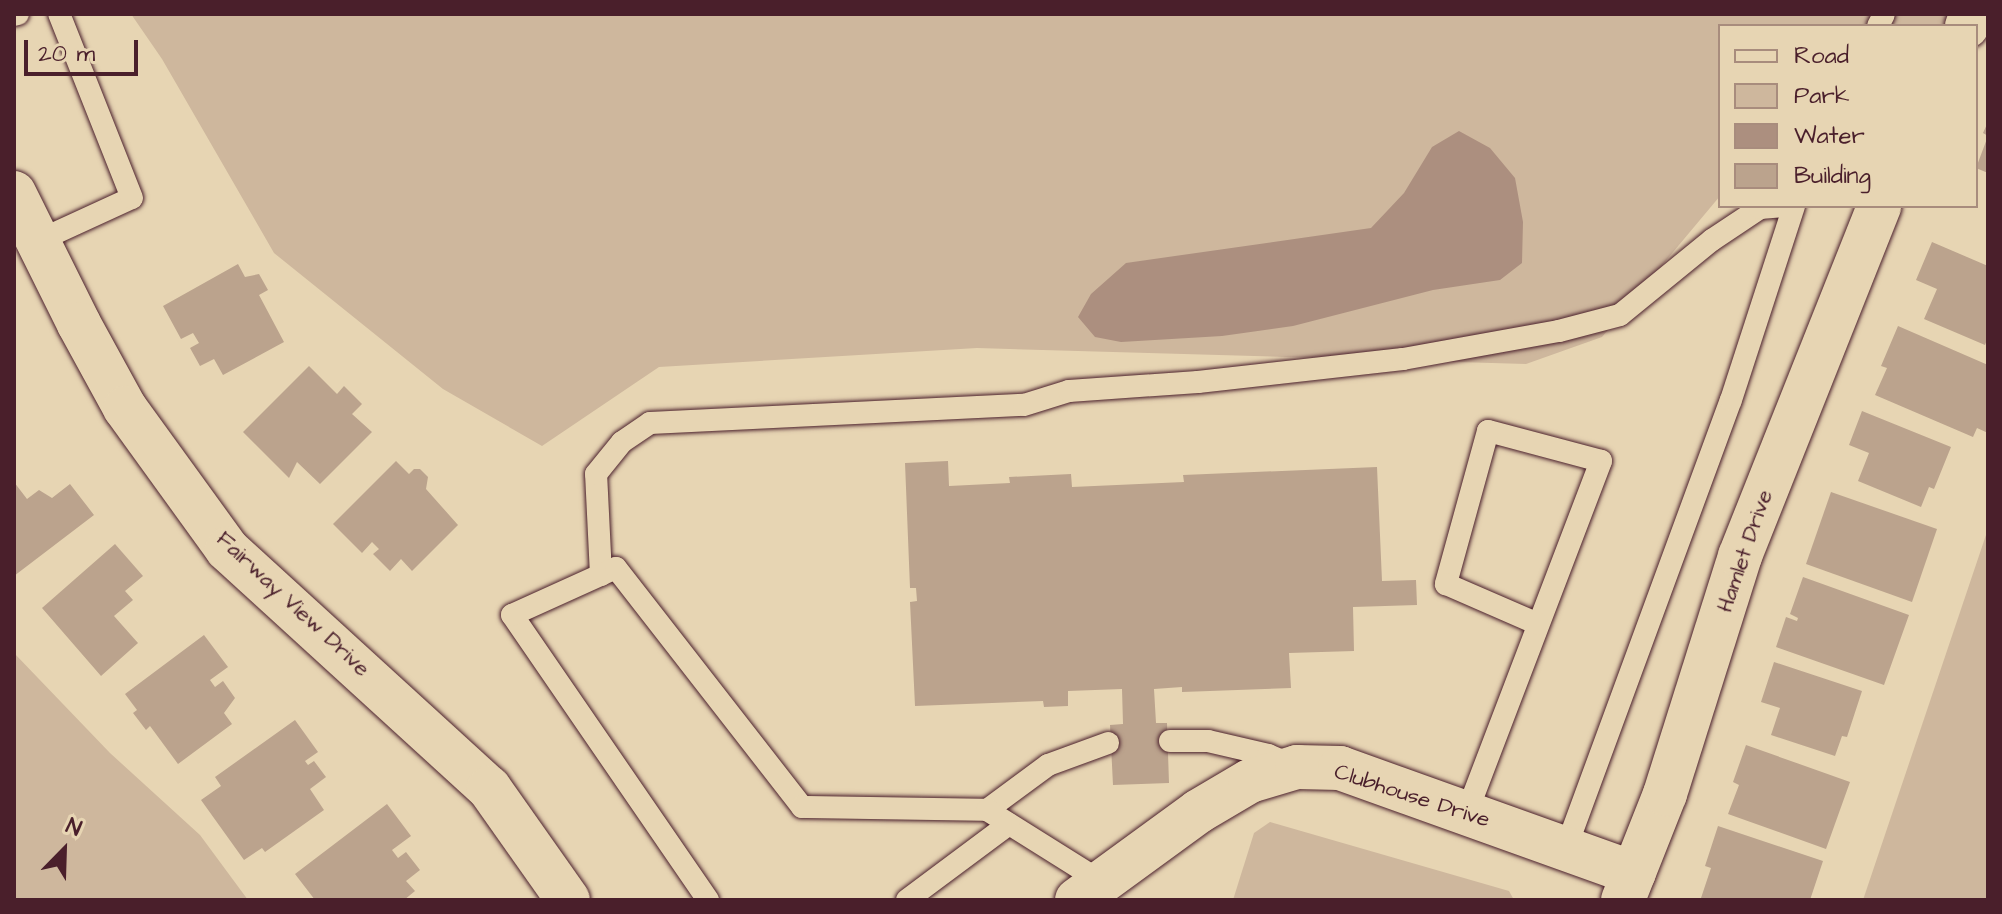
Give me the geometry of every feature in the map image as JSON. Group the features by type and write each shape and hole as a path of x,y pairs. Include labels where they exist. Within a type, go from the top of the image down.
{"street":[{"name":"Fairway View Drive","path":"14,193 125,408 227,549 489,788 568,900"},
{"name":"Hamlet Drive","path":"1629,886 1665,794 1740,556 1878,208"},
{"name":"Clubhouse Drive","path":"1090,891 1199,811 1250,781 1297,767 1340,768 1467,812 1566,848 1629,886"}],"lane":[{"path":"38,241 132,198 59,14"},
{"path":"601,575 596,474 622,442 650,423 1024,405 1069,391 1198,382 1403,359 1559,331 1620,315 1724,232 1760,208"},
{"path":"1566,848 1726,414 1793,208"},
{"path":"1467,812 1601,461 1488,431 1446,584 1538,624"},
{"path":"708,900 512,615 616,568 802,807 987,810 1009,824 1090,891"},
{"path":"1170,741 1208,741 1268,755 1297,767"},
{"path":"987,810 1048,765 1108,743"},
{"path":"907,900 1009,824"}],"green space":[{"path":"131,14 1988,14 1988,24 1978,45 1978,24 1718,24 1718,198 1602,337 1526,364 977,348 659,367 542,446 443,389 274,253 162,59"},
{"path":"1988,529 1988,900 1863,900"},
{"path":"14,653 110,753 200,835 248,900 14,900"},
{"path":"1270,822 1509,891 1514,900 1233,900 1254,833"}],"water":[{"path":"1459,131 1490,148 1515,178 1523,222 1522,263 1500,280 1433,290 1293,326 1222,336 1121,342 1095,337 1078,317 1091,294 1126,263 1371,228 1404,193 1432,147"}],"building":[{"path":"1988,136 1988,173 1978,169"},
{"path":"1932,242 1988,266 1988,337 1985,345 1924,319 1937,289 1916,280"},
{"path":"238,264 245,277 259,274 268,290 259,295 284,342 223,375 214,359 200,366 190,348 199,343 193,333 181,339 163,306"},
{"path":"1898,326 1988,365 1988,433 1977,428 1973,437 1875,395 1887,368 1881,366"},
{"path":"309,366 337,394 344,386 362,404 352,414 372,432 320,484 297,462 289,478 243,432"},
{"path":"1862,411 1951,447 1934,489 1929,487 1921,507 1858,481 1869,453 1849,445"},
{"path":"396,461 409,474 414,469 420,469 428,477 426,489 458,525 412,571 401,559 390,571 373,554 379,549 372,542 362,553 333,524"},
{"path":"948,461 949,486 1010,483 1009,477 1071,474 1072,487 1184,482 1183,475 1377,467 1382,581 1416,580 1417,605 1353,607 1354,651 1289,653 1291,688 1182,692 1182,687 1154,689 1156,723 1167,723 1169,783 1113,785 1110,725 1123,724 1122,689 1068,691 1068,706 1044,707 1043,701 915,706 910,602 917,601 916,588 910,588 905,463"},
{"path":"14,482 27,499 39,490 52,498 70,484 94,515 14,576"},
{"path":"1831,492 1937,529 1912,602 1806,564"},
{"path":"115,544 143,576 125,591 133,600 114,616 138,643 101,676 42,608"},
{"path":"1803,577 1909,615 1884,685 1776,647 1786,617 1797,621 1798,618 1790,614"},
{"path":"204,635 228,667 210,680 215,687 223,681 235,698 224,713 232,724 178,764 150,726 146,730 133,713 137,710 125,694"},
{"path":"1774,662 1862,691 1847,737 1842,736 1835,756 1771,735 1780,708 1761,702"},
{"path":"295,720 318,752 305,761 308,765 314,761 326,777 310,789 324,810 265,852 262,848 244,860 201,800 221,786 215,777"},
{"path":"1746,745 1850,782 1826,849 1728,814 1739,785 1733,782"},
{"path":"387,804 411,836 392,850 398,858 406,852 420,870 406,881 415,891 404,900 315,900 295,874"},
{"path":"1718,826 1823,861 1810,900 1701,898 1711,868 1705,866"}]}
